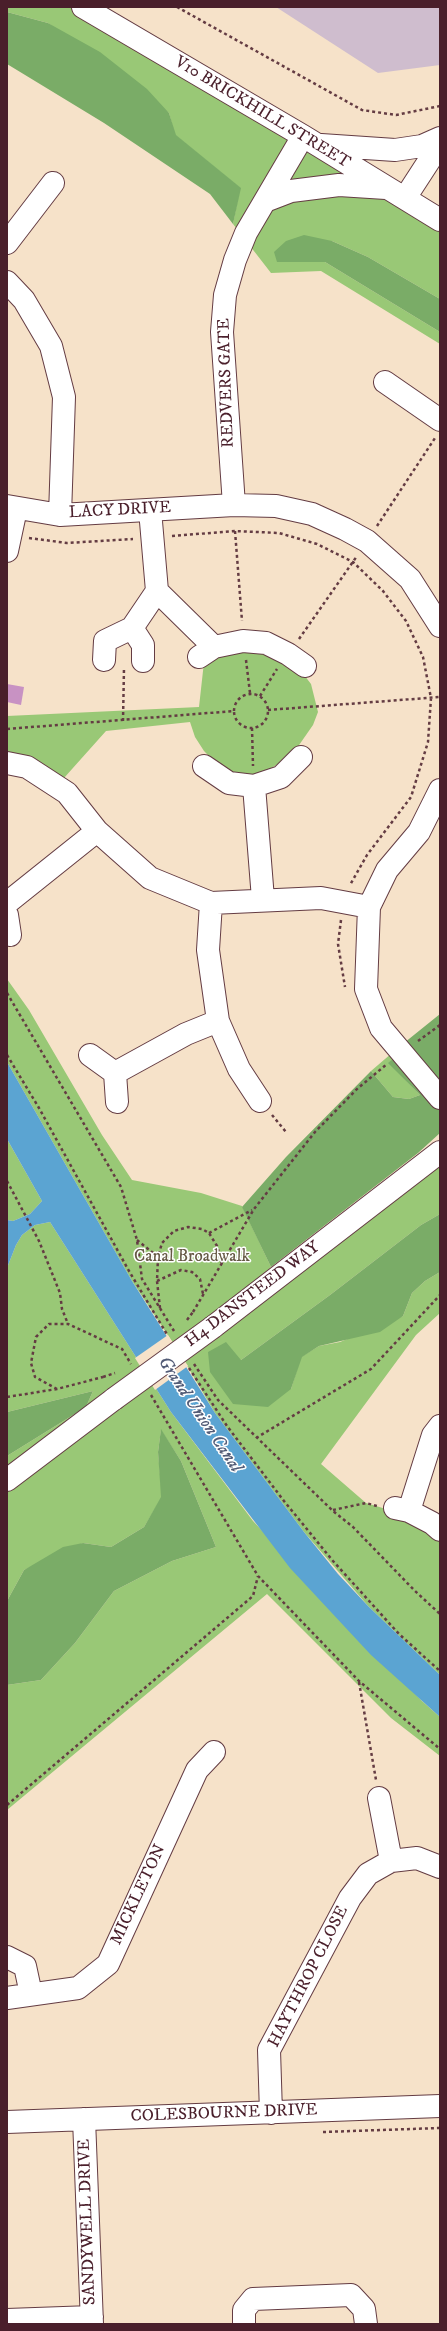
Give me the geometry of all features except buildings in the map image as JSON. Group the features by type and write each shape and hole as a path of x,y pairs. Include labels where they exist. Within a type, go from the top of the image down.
{"street":[{"name":"V10 BRICKHILL STREET","path":"84,7 310,140 440,220"},
{"path":"310,140 395,150 422,146 440,138"},
{"name":"REDVERS GATE","path":"234,505 222,332 225,295 235,260 246,233 265,201 310,140"},
{"path":"265,201 291,191 339,185 397,193 440,144"},
{"path":"7,243 53,183"},
{"path":"7,282 24,300 51,346 64,397 64,444 60,515"},
{"path":"385,382 440,420"},
{"name":"LACY DRIVE","path":"12,507 60,515 234,505 276,506 312,514 367,541 410,579 440,626"},
{"path":"9,543 12,507"},
{"path":"150,510 157,591 206,652 243,641 266,643 296,660"},
{"path":"132,628 143,645 123,661 105,641 132,628 157,591"},
{"path":"204,766 229,783 254,786 281,777 301,757"},
{"path":"7,762 27,767 67,793 97,831 150,878 211,903 263,899 321,898 369,907"},
{"path":"254,786 263,899"},
{"path":"440,790 419,832 387,870 369,907 366,989 380,1028 440,1098"},
{"path":"7,903 97,831"},
{"path":"211,903 208,950 218,1021 239,1069 260,1101"},
{"path":"115,1073 186,1034 218,1021"},
{"path":"90,1055 115,1073"},
{"path":"115,1073 117,1102"},
{"name":"H4 DANSTEED WAY","path":"7,1480 114,1399 213,1327 440,1152"},
{"path":"440,1426 433,1435 402,1509 432,1523 440,1530"},
{"name":"MICKLETON","path":"7,1998 78,1988 108,1964 197,1770 214,1752"},
{"path":"379,1798 391,1860"},
{"name":"HAYTHROP CLOSE","path":"271,2113 269,2050 350,1898 368,1874 391,1860 417,1858 440,1867"},
{"path":"7,1957 25,1966 30,1994"},
{"name":"COLESBOURNE DRIVE","path":"7,2122 440,2106"},
{"name":"SANDYWELL DRIVE","path":"84,2119 92,2321"},
{"path":"244,2324 244,2310 253,2299 351,2295 364,2309 366,2324"},
{"path":"7,2320 92,2321"}],"path":[{"path":"177,7 362,110 396,115 440,106"},
{"path":"260,696 296,660 353,562 440,431"},
{"path":"9,543 67,543 235,531 279,533 317,544 353,562 383,591 406,621 423,657 431,698"},
{"path":"235,531 243,641 250,693"},
{"path":"123,661 123,721"},
{"path":"250,693 260,696 267,704 268,710 266,720 252,728 242,725 235,717 234,711 236,701 250,693"},
{"path":"268,710 440,697"},
{"path":"7,729 234,711"},
{"path":"252,728 254,786"},
{"path":"193,1312 223,1264 254,1209 315,1132 357,1089 400,1053 440,1025"},
{"path":"7,1055 39,1108 129,1271 171,1340"},
{"path":"7,1181 39,1242 60,1293 62,1309 68,1324"},
{"path":"209,1233 254,1209"},
{"path":"161,1309 157,1281 158,1257 162,1242 174,1231 188,1227 202,1229 209,1233 218,1246 223,1264"},
{"path":"137,1240 158,1257"},
{"path":"157,1281 181,1270 192,1272 200,1279 203,1295"},
{"path":"256,1438 371,1369 440,1295"},
{"path":"57,1389 35,1377 31,1363 36,1337 49,1324 68,1324 122,1350 135,1370"},
{"path":"188,1366 227,1426 284,1501 333,1561 399,1634 440,1671"},
{"path":"7,1397 57,1389 103,1377"},
{"path":"148,1390 258,1576 359,1681 440,1749"},
{"path":"332,1511 366,1504 386,1509 402,1509"},
{"path":"7,1805 254,1596 258,1576"},
{"path":"359,1681 379,1798"}],"shaded area":[{"path":"276,7 440,7 440,65 378,73"}],"green space":[{"path":"7,7 83,7 440,220 440,299 368,257 332,241 277,262 325,262 440,332 440,344 321,271 271,273 233,224 240,188 175,135 169,113 48,23 7,12"},
{"path":"7,12 48,23 100,52 147,89 169,113 176,135 241,188 233,224 210,194 104,123 7,64"},
{"path":"304,235 332,241 368,257 440,299 440,332 325,262 277,262 274,252 286,241"},
{"path":"244,645 298,667 311,684 318,712 313,725 288,758 261,774 247,776 230,771 214,761 204,751 195,737 190,722 106,731 64,778 7,755 7,716 199,707 204,662"},
{"name":"Canal Broadwalk","path":"7,979 29,1010 102,1135 132,1180 201,1193 242,1206 271,1267 216,1324 440,1152 440,1214 421,1225 330,1295 241,1360 208,1353 291,1389 301,1357 319,1346 340,1342 403,1316 412,1293 425,1281 440,1272 440,1313 416,1335 321,1464 366,1503 386,1509 440,1530 440,1675 369,1607 304,1532 215,1413 179,1352 132,1281 7,1062"},
{"path":"440,1014 440,1133 418,1153 271,1267 242,1207 286,1157 371,1071 393,1097 409,1099 420,1095 388,1063 400,1053 399,1047"},
{"path":"399,1047 400,1053 389,1063 420,1095 409,1099 393,1097 371,1071"},
{"path":"7,1139 42,1201 30,1214 13,1221 7,1220"},
{"path":"440,1214 440,1272 425,1281 412,1293 403,1316 380,1332 319,1346 302,1357 291,1389 268,1407 233,1404 210,1372 208,1352 226,1342 241,1360 330,1295 421,1225"},
{"path":"50,1222 171,1412 253,1521 422,1701 440,1717 440,1756 391,1718 267,1594 7,1810 7,1685 41,1680 75,1643 114,1591 172,1561 216,1547 181,1461 161,1430 158,1452 162,1497 144,1527 111,1547 83,1543 24,1570 7,1601 7,1456 86,1407 93,1391 7,1412 7,1268 16,1245 22,1235 35,1225"},
{"path":"93,1391 86,1407 7,1456 7,1412"},
{"path":"161,1429 181,1461 216,1547 172,1561 114,1591 75,1643 41,1680 7,1685 7,1601 24,1570 63,1547 83,1543 111,1547 144,1527 161,1497 158,1452"}],"water":[{"name":"Grand Union Canal","path":"7,1062 132,1281 215,1413 304,1532 338,1574 369,1607 440,1675 440,1717 371,1655 290,1568 171,1412 50,1222 35,1225 22,1235 16,1245 7,1268 7,1220 13,1221 30,1214 42,1201 7,1139"}],"pier":[{"path":"168,1335 188,1366 155,1390 135,1358"}]}
